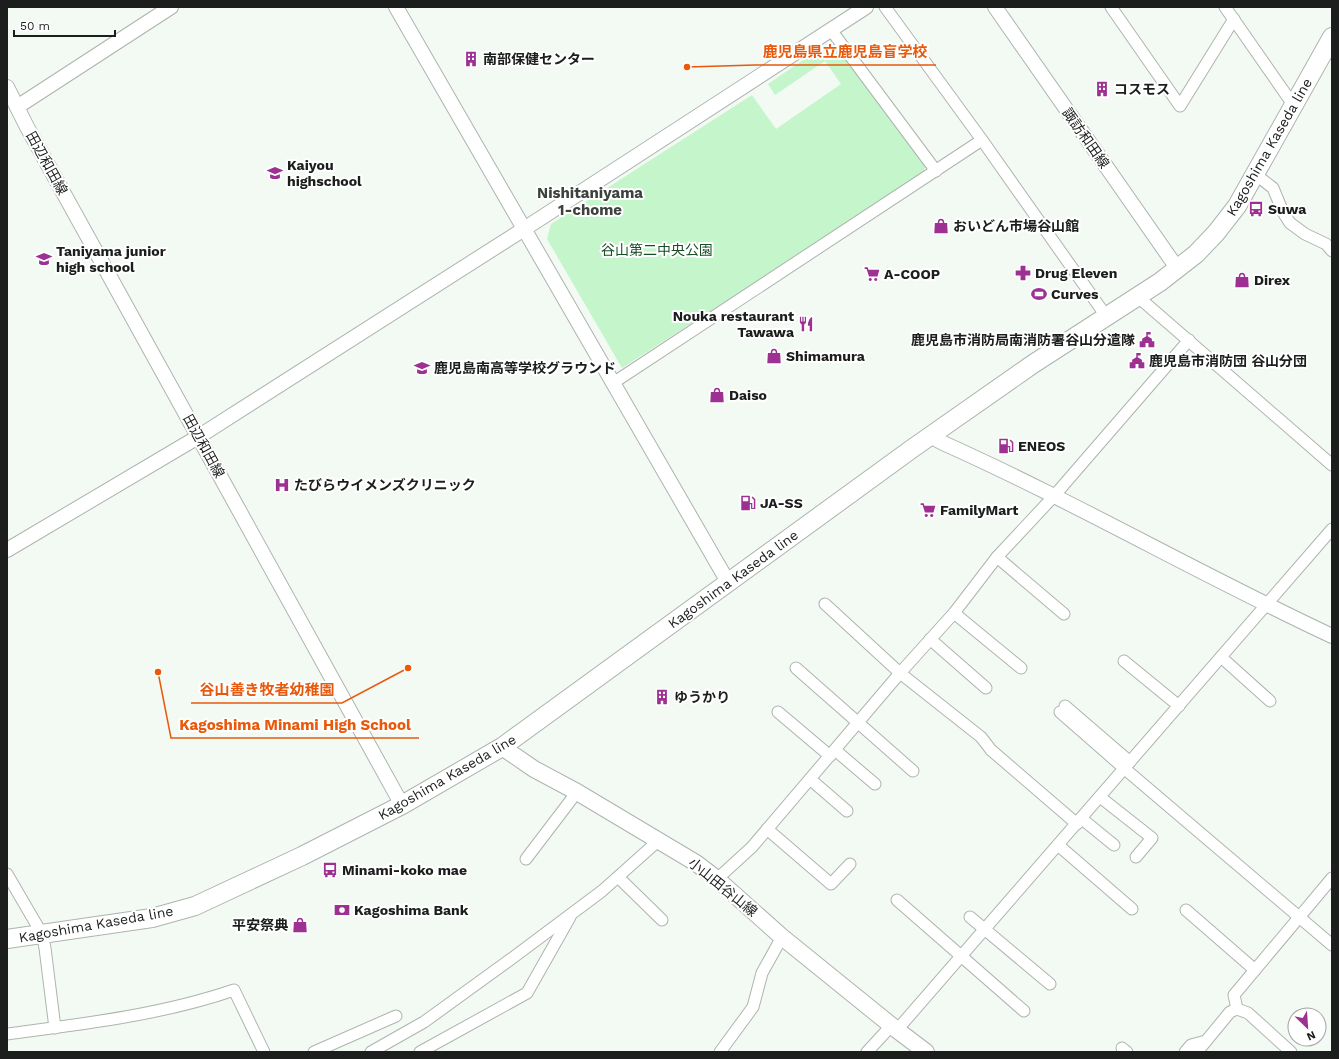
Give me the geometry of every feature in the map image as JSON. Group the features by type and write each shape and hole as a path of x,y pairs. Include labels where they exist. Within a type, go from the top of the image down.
{"main road":[{"name":"Kagoshima Kaseda line","path":"7,939 152,918 195,906 302,856 402,805 502,747 930,436 1106,316 1160,282 1196,254 1216,233 1237,206 1332,37"},
{"name":"小山田谷山線","path":"502,747 534,769 577,792 696,863 717,879 782,937 894,1028 926,1052"}],"street":[{"path":"17,107 171,7"},
{"path":"396,7 728,582"},
{"path":"8,548 198,437 524,229 866,7"},
{"path":"885,7 982,140 1106,316"},
{"name":"諏訪和田線","path":"995,7 1177,268"},
{"path":"1111,7 1180,106 1234,20"},
{"path":"1225,7 1294,106"},
{"path":"831,30 936,171"},
{"name":"田辺和田線","path":"7,87 198,437 402,805"},
{"path":"613,383 982,140"},
{"path":"1256,174 1273,188 1283,212 1290,223 1305,234 1326,244 1332,251"},
{"path":"1137,296 1332,465"},
{"path":"717,879 752,847 900,673 954,613 997,557 1054,496 1189,340"},
{"path":"930,436 943,444 1054,496 1266,605 1332,636"},
{"path":"867,1052 894,1028 961,956 1332,529"},
{"path":"997,557 1064,614"},
{"path":"825,604 900,673 982,737 991,750 1079,821 1114,845"},
{"path":"954,613 1021,668"},
{"path":"930,640 986,688"},
{"path":"1221,657 1270,701"},
{"path":"1124,660 1178,706"},
{"path":"796,668 913,771"},
{"path":"1062,709 1299,918 1332,945"},
{"path":"778,712 875,784"},
{"path":"810,779 847,811"},
{"path":"526,859 577,792"},
{"path":"1100,797 1152,838 1136,857"},
{"path":"767,829 831,884 850,864"},
{"path":"374,1051 424,1022 572,914 602,891 658,841"},
{"path":"1058,845 1132,909"},
{"path":"7,874 42,934 55,1028"},
{"path":"618,877 662,920"},
{"path":"1237,1009 1234,995 1332,878"},
{"path":"897,900 1024,1011"},
{"path":"1186,910 1255,970"},
{"path":"420,1052 526,993 572,914"},
{"path":"970,917 1050,984"},
{"path":"720,1052 753,1007 762,974 782,937"},
{"path":"7,1034 161,1011 234,990 264,1052"},
{"path":"1197,1052 1230,1012 1237,1009 1248,1013 1291,1052"},
{"path":"314,1052 396,1016"},
{"path":"1185,1052 1191,1045 1206,1042"}],"green space":[{"name":"谷山第二中央公園","path":"828,43 837,44 926,166 922,174 622,368 547,239 551,224 752,95 776,129 841,84 825,61 775,95 768,84"}],"place":[{"name":"南部保健センター","path":"471,59"},
{"name":"鹿児島県立鹿児島盲学校","path":"687,67"},
{"name":"コスモス","path":"1102,89"},
{"name":"Kaiyou highschool","path":"275,173"},
{"name":"Suwa","path":"1256,209"},
{"name":"おいどん市場谷山館","path":"941,226"},
{"name":"Taniyama junior high school","path":"44,259"},
{"name":"Drug Eleven","path":"1023,273"},
{"name":"A-COOP","path":"872,274"},
{"name":"Direx","path":"1242,280"},
{"name":"Curves","path":"1039,294"},
{"name":"Nouka restaurant Tawawa","path":"806,324"},
{"name":"鹿児島市消防局南消防署谷山分遣隊","path":"1147,340"},
{"name":"Shimamura","path":"774,356"},
{"name":"鹿児島市消防団 谷山分団","path":"1137,361"},
{"name":"鹿児島南高等学校グラウンド","path":"422,368"},
{"name":"Daiso","path":"717,395"},
{"name":"ENEOS","path":"1006,446"},
{"name":"たびらウイメンズクリニック","path":"282,485"},
{"name":"JA-SS","path":"748,503"},
{"name":"FamilyMart","path":"928,510"},
{"name":"谷山善き牧者幼稚園","path":"408,668"},
{"name":"Kagoshima Minami High School","path":"158,672"},
{"name":"ゆうかり","path":"662,697"},
{"name":"Minami-koko mae","path":"330,870"},
{"name":"Kagoshima Bank","path":"342,910"},
{"name":"平安祭典","path":"300,925"}],"district":[{"name":"Nishitaniyama 1-chome","path":"590,202"}]}
